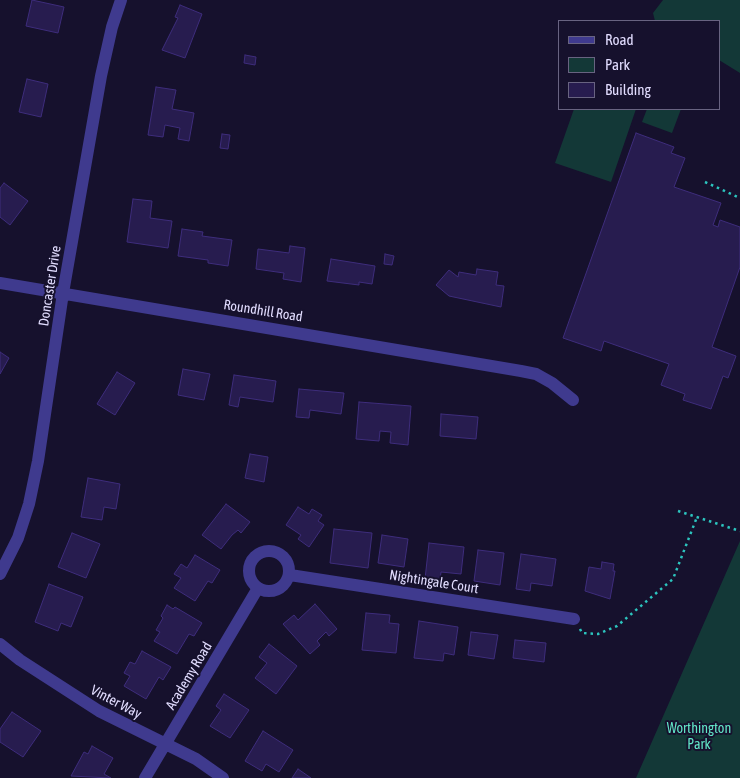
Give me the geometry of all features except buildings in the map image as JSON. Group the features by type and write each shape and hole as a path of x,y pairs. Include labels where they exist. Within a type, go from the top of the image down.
{"street":[{"name":"Doncaster Drive","path":"0,574 18,538 29,504 38,461 63,293 101,76 112,27 122,0"},
{"name":"Roundhill Road","path":"0,283 536,374 552,383 573,400"},
{"path":"269,550 284,556 289,565 290,574 286,583 278,590 264,591 258,588 252,582 249,567 252,560 262,552 269,550"},
{"name":"Nightingale Court","path":"290,574 574,619"},
{"name":"Academy Road","path":"145,778 258,588"},
{"name":"Vinter Way","path":"0,644 61,688 99,711 196,759 223,778"}],"path":[{"path":"705,182 729,191 740,198"},
{"path":"678,511 740,532"},
{"path":"574,619 582,633 598,634 618,626 645,604 673,579 697,517"}],"green space":[{"path":"663,0 740,0 740,73 720,61 720,20 655,20 653,13"},
{"path":"574,110 636,110 611,182 555,163"},
{"path":"647,110 681,110 672,133 642,122"},
{"name":"Worthington Park","path":"740,541 740,778 636,778"}]}
